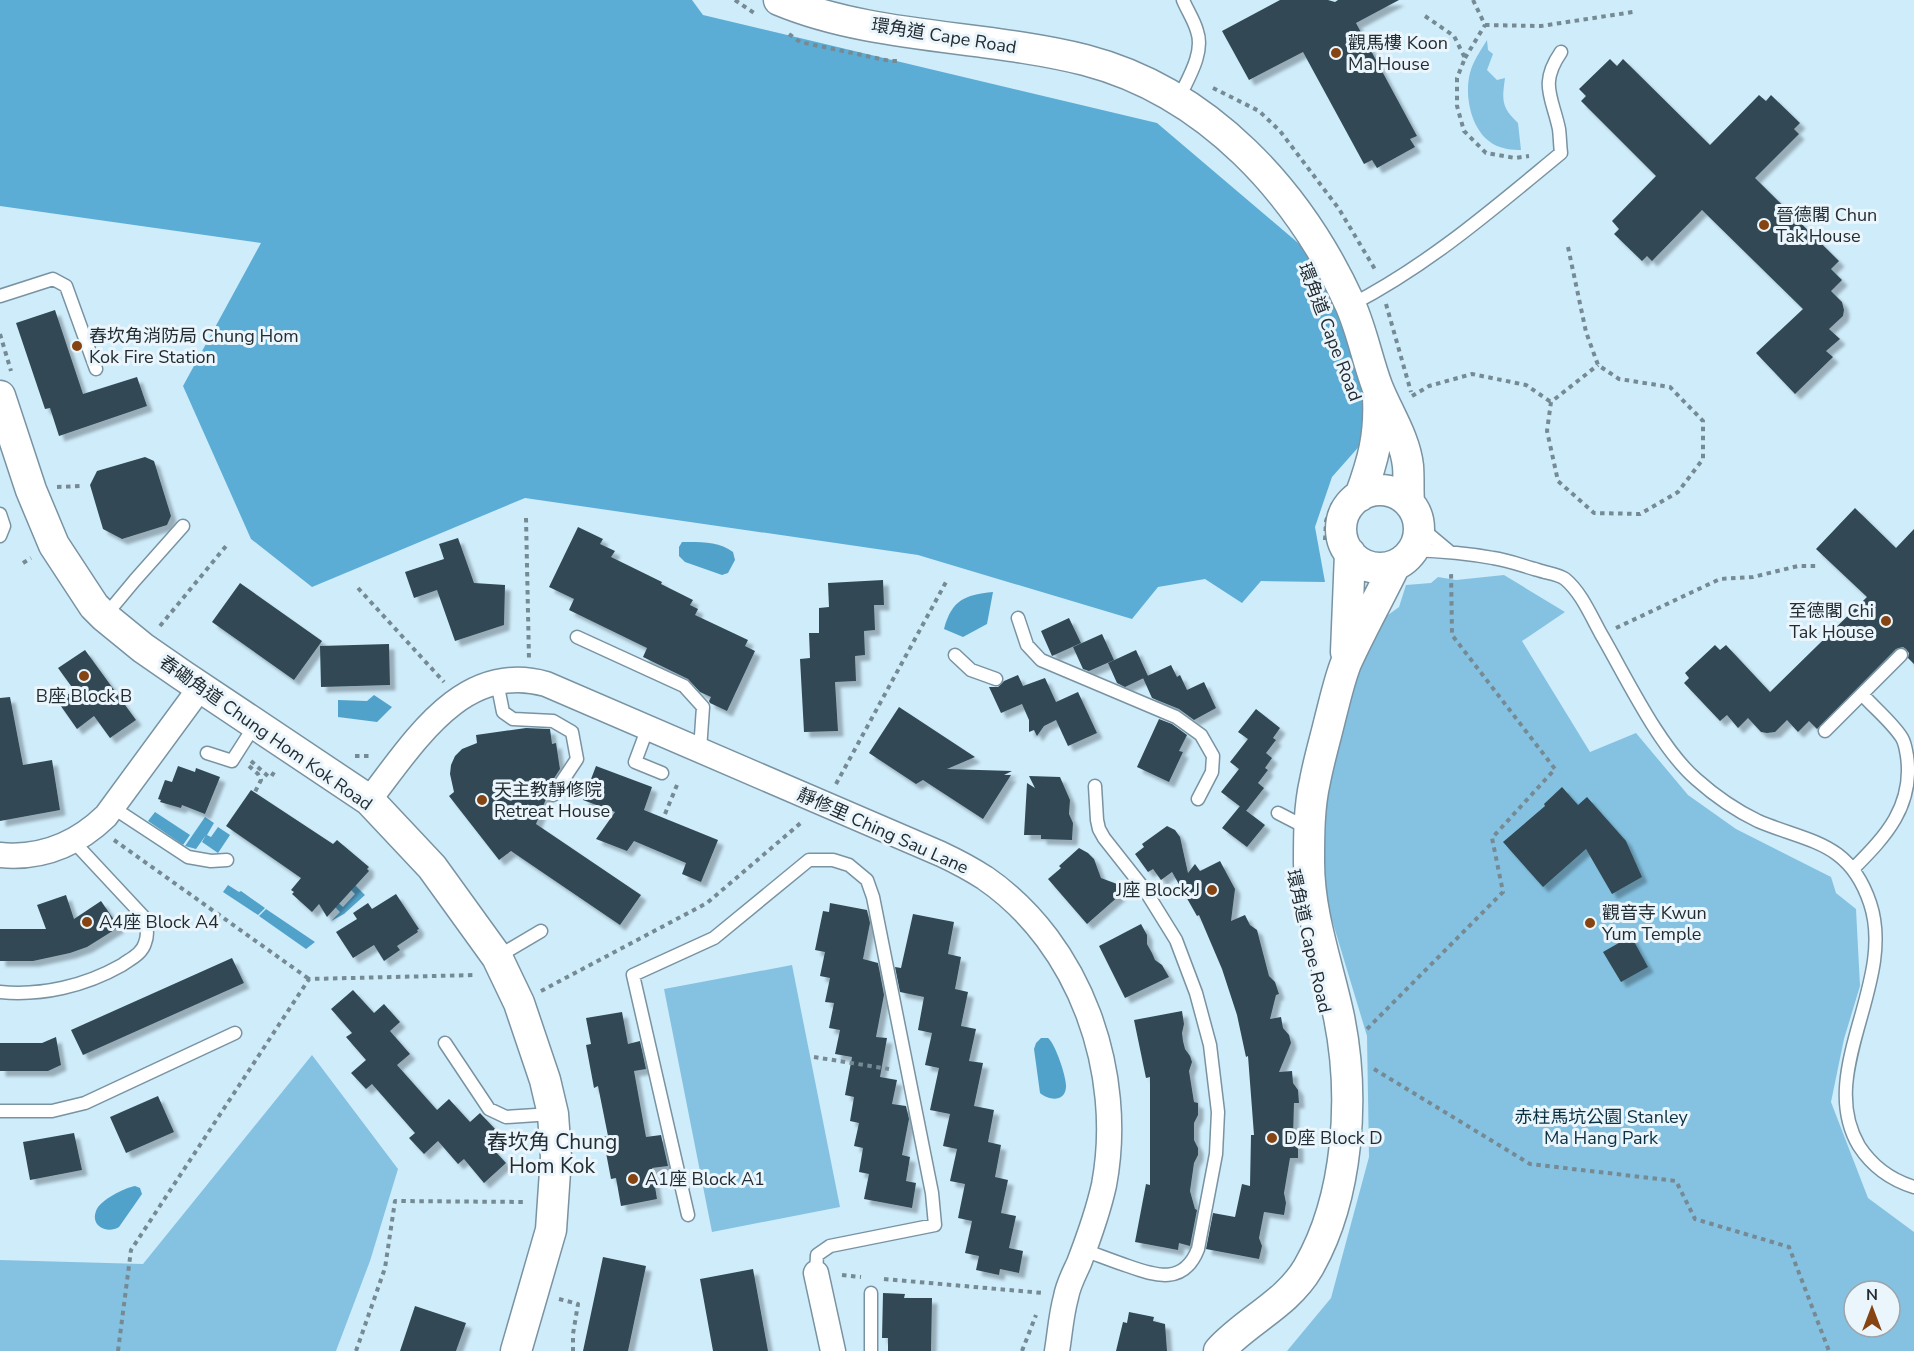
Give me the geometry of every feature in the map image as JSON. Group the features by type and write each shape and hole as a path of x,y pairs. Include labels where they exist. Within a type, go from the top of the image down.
{"street":[{"name":"環角道 Cape Road","path":"771,9 1015,47 1086,61 1129,75 1183,88 1257,164 1312,233 1350,306 1367,349 1377,385 1401,442 1408,465 1409,536 1346,664 1315,781 1310,830 1310,890 1322,954 1339,1016 1346,1063 1348,1102 1338,1183 1324,1232 1299,1281 1219,1351"},
{"name":"環角道 Cape Road","path":"1346,664 1338,547 1343,542 1342,522 1350,504 1349,495 1377,444 1379,422 1377,385"},
{"name":"舂磡角道 Chung Hom Kok Road","path":"0,396 31,490 54,545 94,606 143,648 369,800 432,867 472,920 491,966 519,1003 545,1080 553,1114 556,1157 551,1230 516,1351"},
{"path":"1338,547 1359,562 1370,567 1383,568 1409,536 1398,495 1386,490 1349,495"},
{"name":"靜修里 Ching Sau Lane","path":"369,800 429,723 459,698 497,682 530,679 964,865 1005,894 1026,913 1058,954 1084,1005 1095,1033 1107,1089 1109,1136 1104,1183 1084,1250 1066,1296 1057,1351"},
{"path":"0,855 35,855 55,850 74,842 91,830 112,807 200,688"},
{"path":"816,1273 833,1351"}],"lane":[{"path":"1183,0 1198,32 1199,48 1183,88"},
{"path":"1350,306 1382,289 1452,242 1561,153 1559,130 1549,98 1548,79 1551,66 1561,52"},
{"path":"0,296 53,279 66,286 96,369"},
{"path":"0,514 4,526 0,536"},
{"path":"105,617 135,579 183,526"},
{"path":"1409,536 1450,552 1495,558 1564,578 1582,601 1656,729 1693,777 1723,802 1768,824 1815,841 1839,855 1853,869 1861,880 1870,904 1876,938 1873,970 1846,1081 1845,1095 1849,1120 1856,1140 1872,1163 1895,1180 1914,1187"},
{"path":"1409,536 1450,552"},
{"path":"1018,618 1027,645 1041,660 1176,717 1201,735 1213,756 1212,772 1198,799"},
{"path":"577,637 684,686 703,707 700,750"},
{"path":"954,655 971,670 996,679"},
{"path":"1824,731 1901,655"},
{"path":"497,682 503,712 513,719 553,721 572,732 577,759 553,795"},
{"path":"1853,869 1880,842 1900,816 1908,796 1911,770 1902,739 1862,694"},
{"path":"207,753 232,761 255,725"},
{"path":"648,728 635,762 662,773"},
{"path":"1084,1250 1159,1275 1174,1274 1186,1268 1198,1249 1212,1177 1217,1134 1216,1093 1210,1045 1187,966 1162,915 1099,829 1096,820 1095,786"},
{"path":"112,807 188,857 211,861 226,860"},
{"path":"1278,813 1310,830"},
{"path":"0,992 38,992 64,988 89,980 113,970 136,956 145,945 147,930 143,916 74,842"},
{"path":"688,1215 633,975 714,938 809,860 833,860 849,865 867,880 873,897 932,1193 936,1225 830,1245 817,1255 816,1273"},
{"path":"491,966 541,931"},
{"path":"0,1111 51,1111 84,1103 235,1033"},
{"path":"445,1043 489,1109 506,1117 553,1114"},
{"path":"871,1293 871,1351"}],"path":[{"path":"735,0 771,9"},
{"path":"1473,0 1485,25"},
{"path":"1485,25 1541,26 1633,12"},
{"path":"1425,16 1454,36 1465,58"},
{"path":"1485,25 1465,58 1457,78 1457,106 1464,131 1486,153 1515,158 1561,153"},
{"name":"環角道 Cape Road","path":"782,30 800,42 891,61 911,60"},
{"path":"1183,88 1259,111 1280,131 1340,209 1375,269 1415,407"},
{"path":"1568,247 1586,332 1598,365 1619,379 1670,387 1703,421 1703,459 1678,492 1640,514 1594,513 1558,481 1547,431 1551,402 1598,365"},
{"path":"1412,396 1429,386 1472,374 1526,385 1551,402"},
{"path":"50,487 81,486"},
{"path":"1338,547 1326,521 1349,495"},
{"path":"526,518 529,652"},
{"path":"156,632 226,546"},
{"path":"1364,1032 1503,892 1492,838 1555,769 1452,635 1450,552"},
{"path":"1602,635 1720,579 1753,577 1798,566 1818,566"},
{"path":"833,790 946,582"},
{"path":"358,588 444,681"},
{"path":"255,792 261,780 248,763 251,761 271,777 276,768"},
{"path":"535,994 706,903 805,820"},
{"path":"108,835 309,979 491,966"},
{"path":"118,1351 131,1250 309,979"},
{"path":"814,1057 907,1072"},
{"path":"1369,1066 1530,1164 1676,1181 1695,1219 1789,1247 1829,1351"},
{"path":"356,1351 385,1268 395,1201 533,1203"},
{"path":"916,1282 1044,1293"},
{"path":"1041,1303 1047,1286"},
{"path":"558,1298 578,1304 573,1351"},
{"path":"1022,1351 1037,1312"}],"green space":[{"path":"1487,40 1488,50 1493,54 1487,70 1497,80 1505,78 1504,103 1508,112 1518,123 1521,150 1507,149 1493,144 1485,138 1474,122 1469,102 1468,82 1475,60"},
{"name":"赤柱馬坑公園 Stanley Ma Hang Park","path":"1504,575 1565,612 1522,641 1590,752 1636,733 1688,795 1736,829 1831,877 1836,893 1856,909 1860,986 1844,1039 1831,1102 1868,1198 1914,1232 1914,1351 1287,1351 1331,1298 1369,1157 1367,1036 1319,877 1335,731 1377,623 1399,607 1406,585 1431,583 1438,577 1456,580"},
{"path":"792,965 840,1207 712,1232 664,989"},
{"path":"312,1055 398,1169 370,1261 336,1351 0,1351 0,1260 143,1264"}],"shaded area":[{"path":"0,0 692,0 703,15 1157,123 1317,259 1376,403 1363,442 1332,477 1315,527 1325,582 1261,581 1242,603 1205,579 1158,587 1132,619 918,555 525,498 312,587 251,539 183,386 261,243 0,206"},
{"path":"682,542 722,546 733,552 735,560 728,573 722,575 685,562 679,556 679,547"},
{"path":"993,592 987,624 963,637 944,629 955,605 967,597"},
{"path":"374,695 392,707 377,722 338,717 338,700 367,701"},
{"path":"155,812 190,835 183,845 148,821"},
{"path":"205,817 214,823 207,835 211,837 218,827 230,835 218,853 202,842 206,835 196,849 185,846"},
{"path":"228,885 265,908 258,915 223,892"},
{"path":"355,885 365,895 344,914 331,921 340,912 324,896 327,893 343,907 355,894 351,890"},
{"path":"266,909 315,942 306,949 259,916"},
{"path":"1041,1038 1048,1038 1051,1041 1063,1069 1065,1092 1063,1096 1056,1099 1040,1093 1034,1049"},
{"path":"135,1186 140,1188 142,1194 119,1227 110,1230 101,1228 95,1217 98,1207 119,1192"}],"building":[{"name":"觀馬樓 Koon Ma House","path":"1280,0 1335,2 1338,0 1399,0 1356,23 1417,136 1410,139 1415,147 1377,168 1372,160 1364,164 1303,52 1249,80 1222,31"},
{"name":"晉德閣 Chun Tak House","path":"1610,59 1617,66 1623,59 1710,145 1759,95 1766,101 1771,95 1800,123 1794,129 1799,134 1755,178 1839,261 1831,269 1842,280 1831,291 1842,302 1844,310 1843,316 1829,329 1840,339 1826,351 1833,357 1795,394 1756,353 1803,309 1702,210 1652,261 1647,256 1642,261 1614,234 1619,229 1612,221 1656,176 1581,101 1586,96 1579,89"},
{"path":"55,310 83,394 137,377 147,406 59,436 50,408 45,409 16,323"},
{"path":"145,457 154,461 171,516 167,525 122,539 103,529 90,485 97,471"},
{"name":"至德閣 Chi Tak House","path":"1855,508 1896,548 1914,529 1914,664 1908,658 1909,653 1906,649 1903,647 1896,649 1817,729 1809,721 1798,732 1787,720 1775,732 1767,733 1761,732 1748,718 1738,728 1727,715 1720,721 1684,683 1689,678 1685,673 1715,645 1720,650 1726,645 1770,692 1867,597 1816,549"},
{"path":"578,527 603,539 600,544 615,551 611,557 693,600 690,605 698,609 695,615 748,640 745,646 755,651 727,711 710,703 711,697 700,692 688,679 643,657 647,648 569,610 574,599 549,587"},
{"path":"458,538 474,583 505,585 504,625 455,641 437,590 414,598 405,572 444,559 439,544"},
{"path":"883,580 884,605 874,605 875,630 864,631 865,655 855,656 856,681 835,682 838,731 804,732 800,659 810,658 809,633 819,633 819,608 829,607 828,583"},
{"path":"240,583 322,641 294,680 212,622"},
{"path":"1069,618 1081,643 1052,656 1041,631"},
{"path":"1102,634 1114,660 1089,671 1083,669 1073,647"},
{"path":"389,644 390,685 321,687 320,646"},
{"path":"85,650 136,720 110,738 94,716 77,729 58,702 74,690 58,668"},
{"path":"1136,650 1148,676 1125,687 1117,683 1108,663"},
{"path":"1171,665 1177,677 1180,675 1187,690 1204,682 1216,708 1194,720 1179,709 1152,698 1143,678"},
{"path":"1018,675 1023,686 1045,678 1056,702 1078,692 1097,733 1068,746 1056,720 1044,726 1037,736 1034,730 1029,732 1029,720 1022,704 1001,713 989,687 998,687 1004,681"},
{"path":"10,697 23,765 52,760 60,810 0,821 0,698"},
{"path":"899,707 975,757 947,769 1012,771 1004,775 1011,775 983,819 923,780 916,784 869,753"},
{"path":"1256,709 1280,728 1273,738 1276,740 1266,753 1272,758 1265,768 1268,770 1258,783 1264,788 1246,811 1221,792 1239,769 1230,762 1248,739 1238,732"},
{"path":"1159,719 1172,724 1187,735 1179,751 1183,752 1169,782 1137,767"},
{"path":"526,728 550,729 552,744 556,743 560,769 546,791 546,799 536,824 641,895 620,925 511,851 499,860 449,796 454,792 450,774 451,765 455,756 462,749 477,743 476,735"},
{"path":"178,766 195,772 196,768 220,777 205,814 182,805 181,808 160,802 161,800 158,799 165,780 172,782"},
{"path":"596,766 652,787 644,810 718,840 701,882 682,874 686,863 634,841 627,851 596,839 615,812 583,800"},
{"path":"1029,776 1060,777 1070,800 1069,814 1073,823 1072,840 1041,839 1041,835 1024,835 1027,783 1035,788"},
{"path":"1562,787 1578,805 1587,797 1626,841 1642,877 1612,894 1586,849 1543,887 1503,842 1545,806 1544,804"},
{"path":"251,790 333,844 337,840 369,867 367,869 369,871 327,917 319,904 312,912 292,894 294,892 291,890 301,878 226,826"},
{"path":"1240,806 1265,825 1247,847 1222,828"},
{"path":"1167,826 1175,830 1180,837 1188,873 1195,864 1200,871 1220,861 1235,889 1231,921 1245,915 1250,925 1257,930 1269,976 1275,982 1279,994 1276,995 1270,1019 1281,1017 1283,1028 1289,1035 1291,1043 1279,1072 1292,1071 1293,1083 1298,1090 1299,1103 1294,1103 1293,1137 1298,1145 1298,1158 1290,1158 1284,1193 1286,1203 1284,1215 1264,1212 1259,1238 1262,1246 1259,1259 1206,1249 1213,1213 1235,1217 1242,1184 1250,1186 1251,1135 1254,1135 1248,1056 1246,1057 1237,1015 1222,969 1199,915 1197,916 1172,872 1161,880 1153,869 1148,872 1135,854 1144,847 1142,844"},
{"path":"1079,848 1094,859 1101,878 1125,887 1117,892 1120,895 1087,924 1048,879"},
{"path":"396,894 419,929 418,932 397,946 400,950 384,961 374,945 353,958 336,932 357,919 353,913 368,903 372,909"},
{"path":"66,895 74,919 101,901 119,927 87,947 70,953 33,961 0,961 0,929 46,929 37,905"},
{"path":"830,903 867,910 870,923 863,959 878,963 884,995 876,1037 887,1038 880,1077 897,1080 892,1104 906,1106 909,1119 902,1155 910,1157 906,1181 916,1183 912,1208 864,1199 869,1174 859,1172 863,1148 854,1146 859,1123 850,1121 854,1097 845,1095 852,1057 835,1054 840,1030 829,1028 834,1003 825,1002 830,978 820,976 825,952 815,950 823,911 829,912"},
{"path":"913,914 954,922 948,954 961,957 955,989 968,992 961,1026 976,1029 969,1061 983,1063 974,1106 994,1110 988,1142 1001,1145 995,1177 1008,1180 1001,1213 1016,1216 1009,1248 1023,1251 1019,1273 1000,1269 999,1275 976,1270 979,1256 965,1253 972,1221 958,1218 965,1184 950,1181 957,1149 943,1146 950,1114 930,1110 939,1068 925,1065 932,1033 918,1030 924,997 900,992 895,967 901,968"},
{"path":"1141,924 1155,960 1162,965 1169,977 1125,998 1099,946"},
{"path":"1631,936 1648,967 1621,982 1603,952"},
{"path":"232,958 244,983 83,1055 71,1030"},
{"path":"353,990 374,1013 384,1004 400,1022 390,1031 410,1054 397,1065 437,1110 449,1099 470,1122 480,1113 496,1130 485,1140 506,1163 484,1183 464,1159 458,1164 438,1141 424,1154 409,1138 415,1133 372,1084 366,1089 351,1073 366,1060 346,1037 352,1033 331,1009"},
{"path":"1182,1011 1183,1041 1192,1062 1189,1071 1194,1102 1198,1103 1198,1115 1194,1123 1194,1140 1198,1148 1198,1155 1194,1163 1190,1191 1197,1210 1190,1246 1179,1243 1178,1250 1135,1242 1146,1184 1150,1185 1150,1077 1146,1078 1134,1020"},
{"path":"622,1012 628,1044 640,1041 646,1069 634,1071 646,1137 661,1135 668,1166 652,1168 657,1199 621,1206 616,1178 611,1179 603,1137 608,1136 598,1086 594,1088 586,1045 591,1044 586,1018"},
{"path":"56,1037 61,1065 48,1071 0,1071 0,1043 42,1043"},
{"path":"158,1096 174,1132 126,1153 110,1117"},
{"path":"74,1133 82,1170 30,1180 23,1142"},
{"path":"603,1257 646,1266 628,1351 583,1351"},
{"path":"753,1269 768,1351 713,1351 700,1279"},
{"path":"883,1293 905,1294 904,1298 932,1298 931,1351 888,1351 888,1338 882,1338"},
{"path":"415,1306 466,1323 456,1351 400,1351"},
{"path":"1129,1312 1154,1317 1153,1321 1165,1324 1167,1351 1116,1351 1123,1322 1127,1323"}],"place":[{"name":"觀馬樓 Koon Ma House","path":"1336,53"},
{"name":"晉德閣 Chun Tak House","path":"1764,225"},
{"name":"舂坎角消防局 Chung Hom Kok Fire Station","path":"77,346"},
{"name":"至德閣 Chi Tak House","path":"1886,621"},
{"name":"B座 Block B","path":"84,676"},
{"name":"天主教靜修院 Retreat House","path":"482,800"},
{"name":"J座 Block J","path":"1212,890"},
{"name":"A4座 Block A4","path":"87,922"},
{"name":"觀音寺 Kwun Yum Temple","path":"1590,923"},
{"name":"D座 Block D","path":"1272,1138"},
{"name":"A1座 Block A1","path":"633,1179"}],"district":[{"name":"舂坎角 Chung Hom Kok","path":"552,1154"}]}
